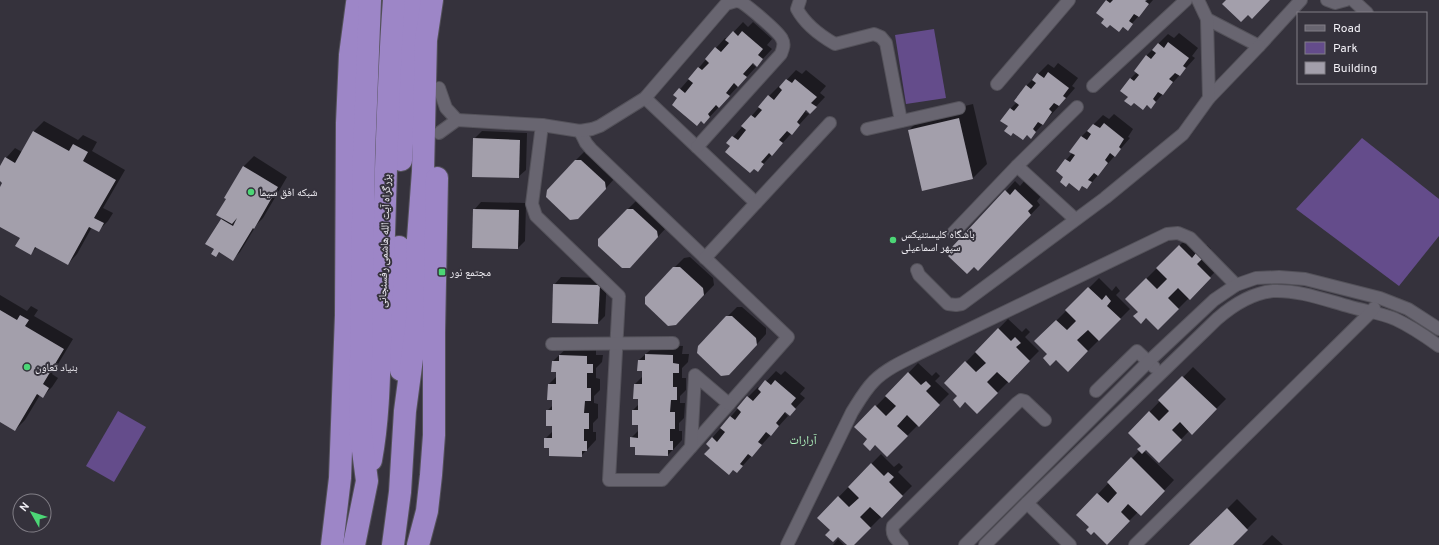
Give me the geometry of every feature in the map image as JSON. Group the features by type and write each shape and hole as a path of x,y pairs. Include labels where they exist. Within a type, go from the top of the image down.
{"highway":[{"path":"332,545 340,478 346,315 347,123 350,55 358,0"},
{"name":"بزرگراه آیت الله هاشمی رفسنجانی","path":"367,481 360,428 364,154 370,0"},
{"name":"بزرگراه آیت الله هاشمی رفسنجانی","path":"354,545 376,431 388,105 394,0"},
{"name":"بزرگراه آیت الله هاشمی رفسنجانی","path":"405,411 398,332 398,279 401,152 407,59 413,0"},
{"name":"بزرگراه آیت الله هاشمی رفسنجانی","path":"393,543 400,492 405,411 416,321 418,239 423,171 426,40 432,0"},
{"path":"418,545 427,511 432,462 435,395 434,333 436,200 439,133 440,0"},
{"path":"393,543 421,470 434,333"}],"street":[{"path":"800,0 797,10 801,18 823,37 836,44 874,34 881,37 886,43 902,122"},
{"path":"997,84 1069,0"},
{"path":"1093,86 1186,0"},
{"path":"1198,0 1207,19 1208,98"},
{"path":"917,270 919,275 948,304 962,304 1105,198 1183,134 1208,98 1301,0"},
{"path":"1327,0 1336,3 1346,0"},
{"path":"1353,0 1366,12"},
{"path":"439,133 457,120 542,125 580,131 592,130 645,98 726,4 736,1 744,4 780,36 784,44 781,54 697,147"},
{"path":"1207,19 1259,46"},
{"path":"439,88 446,108 457,120"},
{"path":"645,98 756,202"},
{"path":"953,233 1017,166 1077,107"},
{"path":"867,129 959,108"},
{"path":"705,258 830,123"},
{"path":"542,125 532,204 536,216 620,296 609,480 662,480 788,337 591,149 582,137 580,131"},
{"path":"1017,166 1075,220"},
{"path":"787,545 852,412 875,380 891,368 1167,234 1178,233 1190,238 1236,285"},
{"path":"965,545 1148,362 1214,300 1236,285 1256,278 1294,278 1380,298 1408,309 1439,329"},
{"path":"985,545 1026,503 1230,307 1242,300 1272,291 1296,292 1394,319 1425,336 1439,346"},
{"path":"1135,545 1371,312 1380,298"},
{"path":"552,344 673,343"},
{"path":"1096,391 1137,351 1161,373"},
{"path":"691,447 695,375 729,404"},
{"path":"902,545 893,536 891,531 893,526 1017,403 1021,400 1025,401 1045,420"},
{"path":"1026,503 1070,545"}],"green space":[{"path":"934,29 946,98 906,104 895,35"},
{"path":"1362,138 1439,199 1439,236 1399,286 1296,209"},
{"path":"118,411 146,427 114,482 86,466"}],"building":[{"path":"1106,0 1110,3 1113,0 1147,0 1145,1 1149,4 1139,17 1134,14 1129,21 1133,24 1128,31 1123,27 1119,32 1110,25 1107,28 1101,23 1104,19 1096,13"},
{"path":"1226,0 1270,0 1252,19 1248,15 1241,22 1222,4"},
{"path":"733,31 738,36 742,31 763,49 758,55 763,59 757,67 753,63 743,74 747,77 738,87 734,83 726,93 730,96 719,108 716,105 708,114 710,117 704,124 701,121 697,126 672,105 677,98 673,95 679,88 685,93 693,83 688,79 698,67 702,70 709,63 705,59 715,47 721,52 729,43 725,40"},
{"path":"1168,42 1189,58 1183,66 1186,68 1180,76 1175,73 1169,79 1173,82 1163,95 1158,92 1153,99 1156,102 1151,109 1147,105 1143,110 1134,103 1131,106 1124,101 1128,97 1120,91 1130,78 1134,81 1139,75 1134,71 1146,55 1151,59 1156,53 1152,50 1158,43 1164,48"},
{"path":"1048,72 1069,88 1063,96 1066,98 1059,106 1054,103 1049,109 1052,112 1043,125 1038,122 1033,129 1036,132 1031,139 1027,135 1023,140 1013,133 1011,136 1004,131 1008,126 1000,121 1010,108 1014,111 1019,105 1014,101 1026,85 1031,89 1036,83 1032,80 1037,73 1044,78"},
{"path":"786,79 792,83 795,79 817,97 811,103 817,107 810,114 806,110 797,122 800,125 792,135 787,131 779,140 783,143 772,156 769,153 761,162 764,164 758,172 754,169 750,173 725,152 730,146 726,143 732,136 738,140 746,130 741,126 751,115 755,118 762,110 758,107 768,95 774,100 782,90 779,87"},
{"path":"959,118 973,179 922,191 908,130"},
{"path":"1104,123 1124,139 1119,147 1121,149 1115,157 1110,153 1105,160 1108,163 1098,176 1094,173 1088,180 1092,182 1087,189 1082,186 1079,191 1069,183 1066,187 1060,182 1063,177 1056,171 1065,159 1070,162 1075,155 1069,152 1081,136 1087,140 1091,134 1087,131 1093,124 1100,128"},
{"path":"33,131 69,151 73,144 88,152 83,161 116,180 94,218 104,223 99,232 89,227 68,265 35,247 31,255 15,246 20,238 0,227 0,187 2,183 0,181 0,166 5,157 15,163"},
{"path":"473,138 520,140 519,178 472,177"},
{"path":"575,160 581,160 605,182 606,189 578,219 570,220 546,197 547,190"},
{"name":"شبکه افق سیما","path":"243,166 278,187 254,229 253,228 233,261 219,252 216,257 211,254 214,249 205,244 221,219 233,226 237,218 232,224 216,215"},
{"path":"1015,189 1033,206 1028,211 1031,215 978,271 974,267 967,274 948,256 955,249 952,247 1005,190 1010,195"},
{"path":"473,209 519,210 518,249 472,248"},
{"path":"627,209 633,209 657,231 658,237 630,268 622,268 598,246 598,239"},
{"path":"1179,245 1192,258 1196,253 1202,259 1197,264 1211,278 1190,300 1178,288 1168,298 1179,309 1158,330 1146,318 1141,324 1133,316 1138,312 1125,299 1146,278 1157,289 1167,279 1156,268"},
{"path":"673,267 680,267 703,288 704,295 676,325 668,326 645,304 645,297"},
{"path":"553,284 600,285 598,324 552,323"},
{"path":"1088,287 1102,300 1106,295 1111,301 1107,306 1121,319 1099,341 1088,330 1077,340 1088,351 1068,372 1056,360 1050,366 1043,358 1047,354 1034,341 1056,320 1067,330 1076,321 1065,310"},
{"name":"بنیاد تعاون","path":"0,310 17,320 20,315 29,320 25,326 64,349 43,384 49,388 43,398 37,394 15,431 0,422"},
{"path":"726,316 732,316 756,338 757,345 729,375 721,376 697,353 698,346"},
{"path":"998,328 1011,341 1015,337 1021,343 1016,347 1030,361 1009,383 997,372 987,382 998,393 977,414 965,402 960,408 953,400 957,396 944,383 965,361 976,372 986,363 975,352"},
{"path":"645,354 673,355 673,363 679,364 679,373 673,373 673,387 677,387 677,400 671,400 670,412 675,412 675,429 670,429 670,441 673,441 673,450 668,450 668,456 635,455 635,447 630,447 630,437 638,438 638,425 632,425 632,410 638,410 638,399 633,399 634,384 642,384 642,371 637,371 638,360 645,360"},
{"path":"559,355 587,356 587,364 593,364 593,373 587,373 587,388 591,388 591,401 585,401 584,413 589,413 589,429 584,429 584,441 587,441 587,451 582,451 582,457 549,456 549,448 544,448 544,438 552,438 552,426 546,426 546,410 552,410 552,400 547,400 548,384 556,384 556,372 551,372 552,361 559,361"},
{"path":"908,372 921,385 926,381 931,386 926,391 940,405 919,427 907,415 897,426 908,436 887,457 875,445 870,451 863,444 867,439 854,427 875,405 886,416 896,406 885,396"},
{"path":"1182,376 1217,409 1192,435 1180,422 1172,430 1182,440 1159,463 1146,450 1142,454 1137,449 1141,446 1128,433 1149,411 1159,421 1169,411 1158,400"},
{"path":"765,380 771,385 775,380 796,398 791,404 796,409 790,416 785,412 776,423 779,426 771,436 766,432 758,442 762,445 752,457 748,454 740,464 743,466 737,473 733,470 729,475 704,454 710,448 706,444 712,437 717,442 725,432 720,428 730,416 735,420 741,412 737,408 747,396 753,401 761,392 758,389"},
{"path":"1131,457 1165,491 1141,516 1128,504 1121,512 1130,521 1107,545 1094,532 1091,535 1086,530 1089,527 1076,515 1097,493 1108,503 1117,493 1107,482"},
{"path":"871,463 884,476 888,472 894,477 889,482 903,496 882,518 870,507 860,517 871,528 854,545 847,545 838,537 833,542 825,535 830,530 817,518 838,496 849,507 859,498 848,487"},
{"path":"1227,508 1248,530 1233,545 1189,545"}],"place":[{"name":"شبکه افق سیما","path":"251,192"},
{"name":"باشگاه کلیستنیکس سپهر اسماعیلی","path":"893,240"},
{"name":"مجتمع نور","path":"442,272"},
{"name":"بنیاد تعاون","path":"27,367"}],"district":[{"name":"آرارات","path":"803,440"}]}
